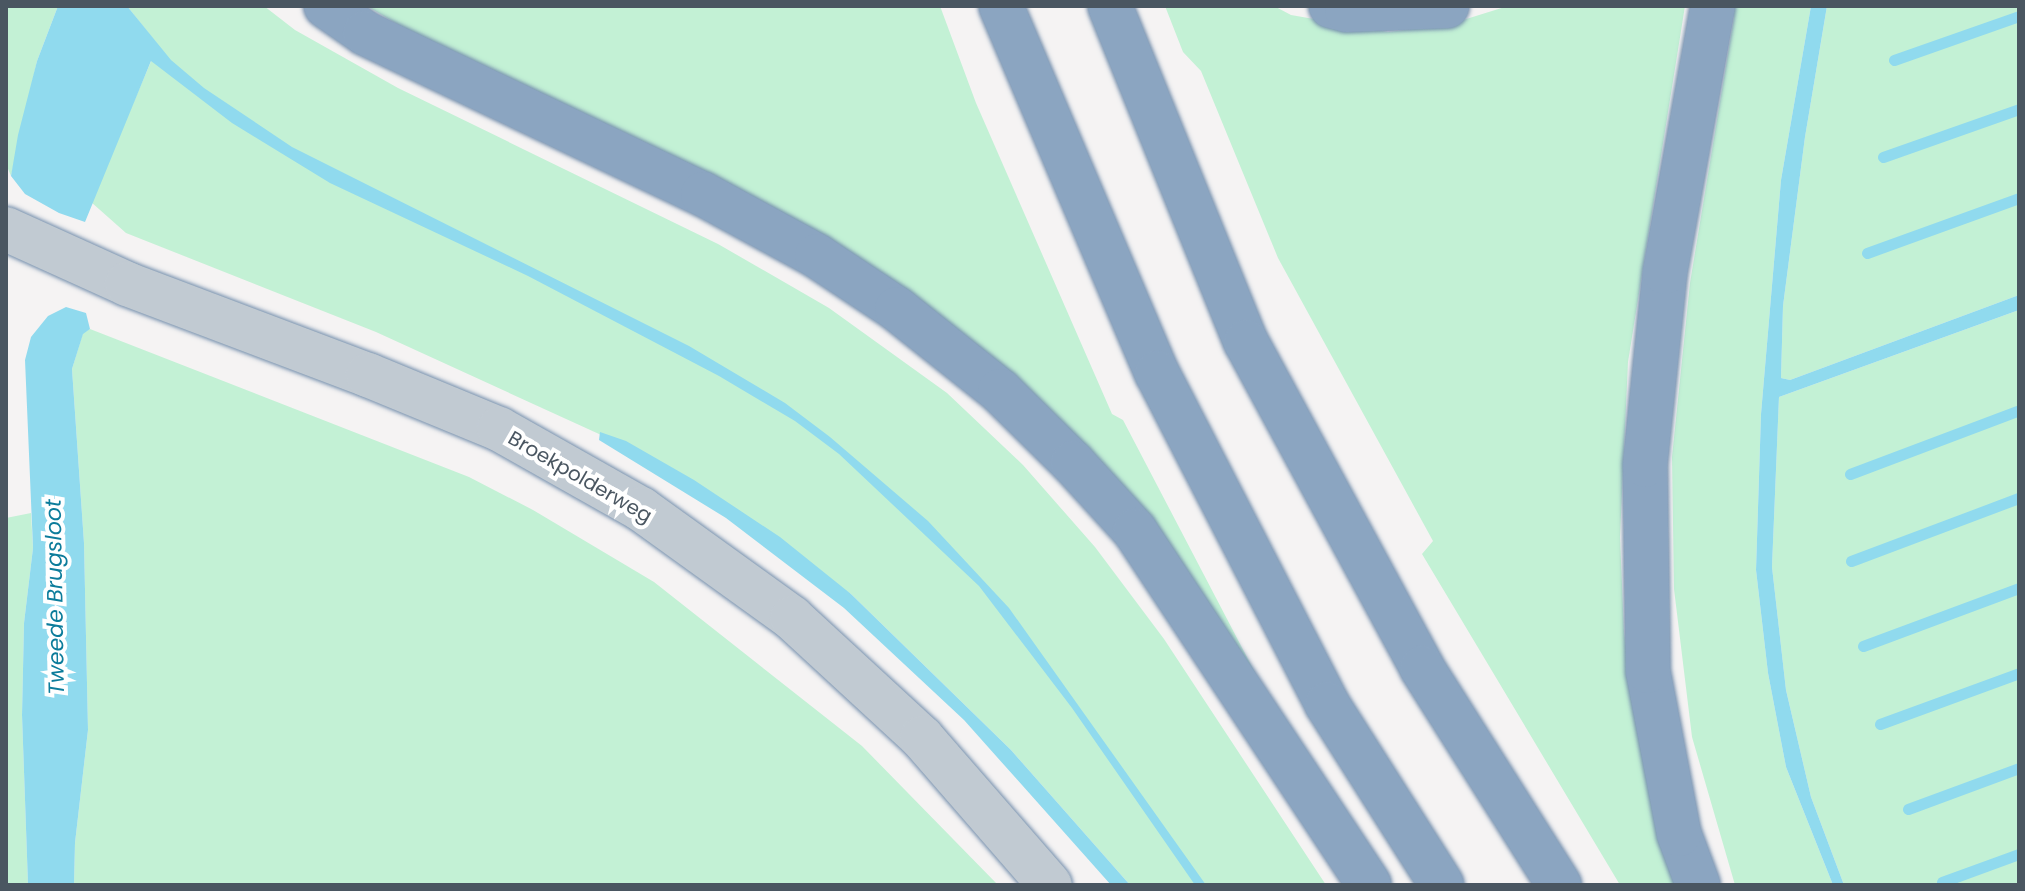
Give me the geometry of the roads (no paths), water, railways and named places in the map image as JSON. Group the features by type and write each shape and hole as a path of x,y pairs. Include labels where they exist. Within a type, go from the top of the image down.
{"highway":[{"path":"326,6 365,33 703,194 817,256 897,309 1000,391 1073,463 1135,531 1369,885"},
{"path":"1001,6 1157,373 1327,704 1442,885"},
{"path":"1110,6 1246,342 1422,668 1559,885"},
{"path":"1331,6 1347,10 1447,6"},
{"path":"1698,885 1679,834 1648,671 1645,465 1665,272 1713,6"}],"street":[{"name":"Broekpolderweg","path":"6,229 127,284 368,375 499,429 641,509 792,618 922,738 1050,885"}],"water":[{"path":"58,6 127,6 171,60 204,88 292,147 689,346 785,403 830,437 928,521 1009,608 1206,885 1195,885 1072,708 979,586 839,454 795,421 719,376 528,276 330,183 232,123 151,61 85,222 59,213 25,194 11,176 18,135 37,61"},
{"path":"1811,6 1827,6 1805,137 1783,306 1781,378 1790,380 2019,295 2019,310 1779,397 1772,567 1786,690 1811,797 1844,885 1833,885 1786,767 1768,673 1756,570 1761,414 1781,180"},
{"name":"Tweede Brugsloot","path":"66,307 86,313 90,329 83,334 72,369 84,543 88,730 75,843 74,885 28,885 22,715 24,623 33,548 25,360 31,337 48,316"},
{"path":"600,432 626,441 694,480 780,537 851,594 1011,750 1130,885 1111,885 964,720 844,608 726,518 599,440"}],"waterway":[{"path":"1894,60 2019,16"},
{"path":"1883,157 2019,109"},
{"path":"1867,253 2019,198"},
{"path":"1850,474 2019,410"},
{"path":"1851,561 2019,498"},
{"path":"1863,646 2019,588"},
{"path":"1880,724 2019,673"},
{"path":"1908,809 2019,768"},
{"path":"1942,882 2019,854"}]}
